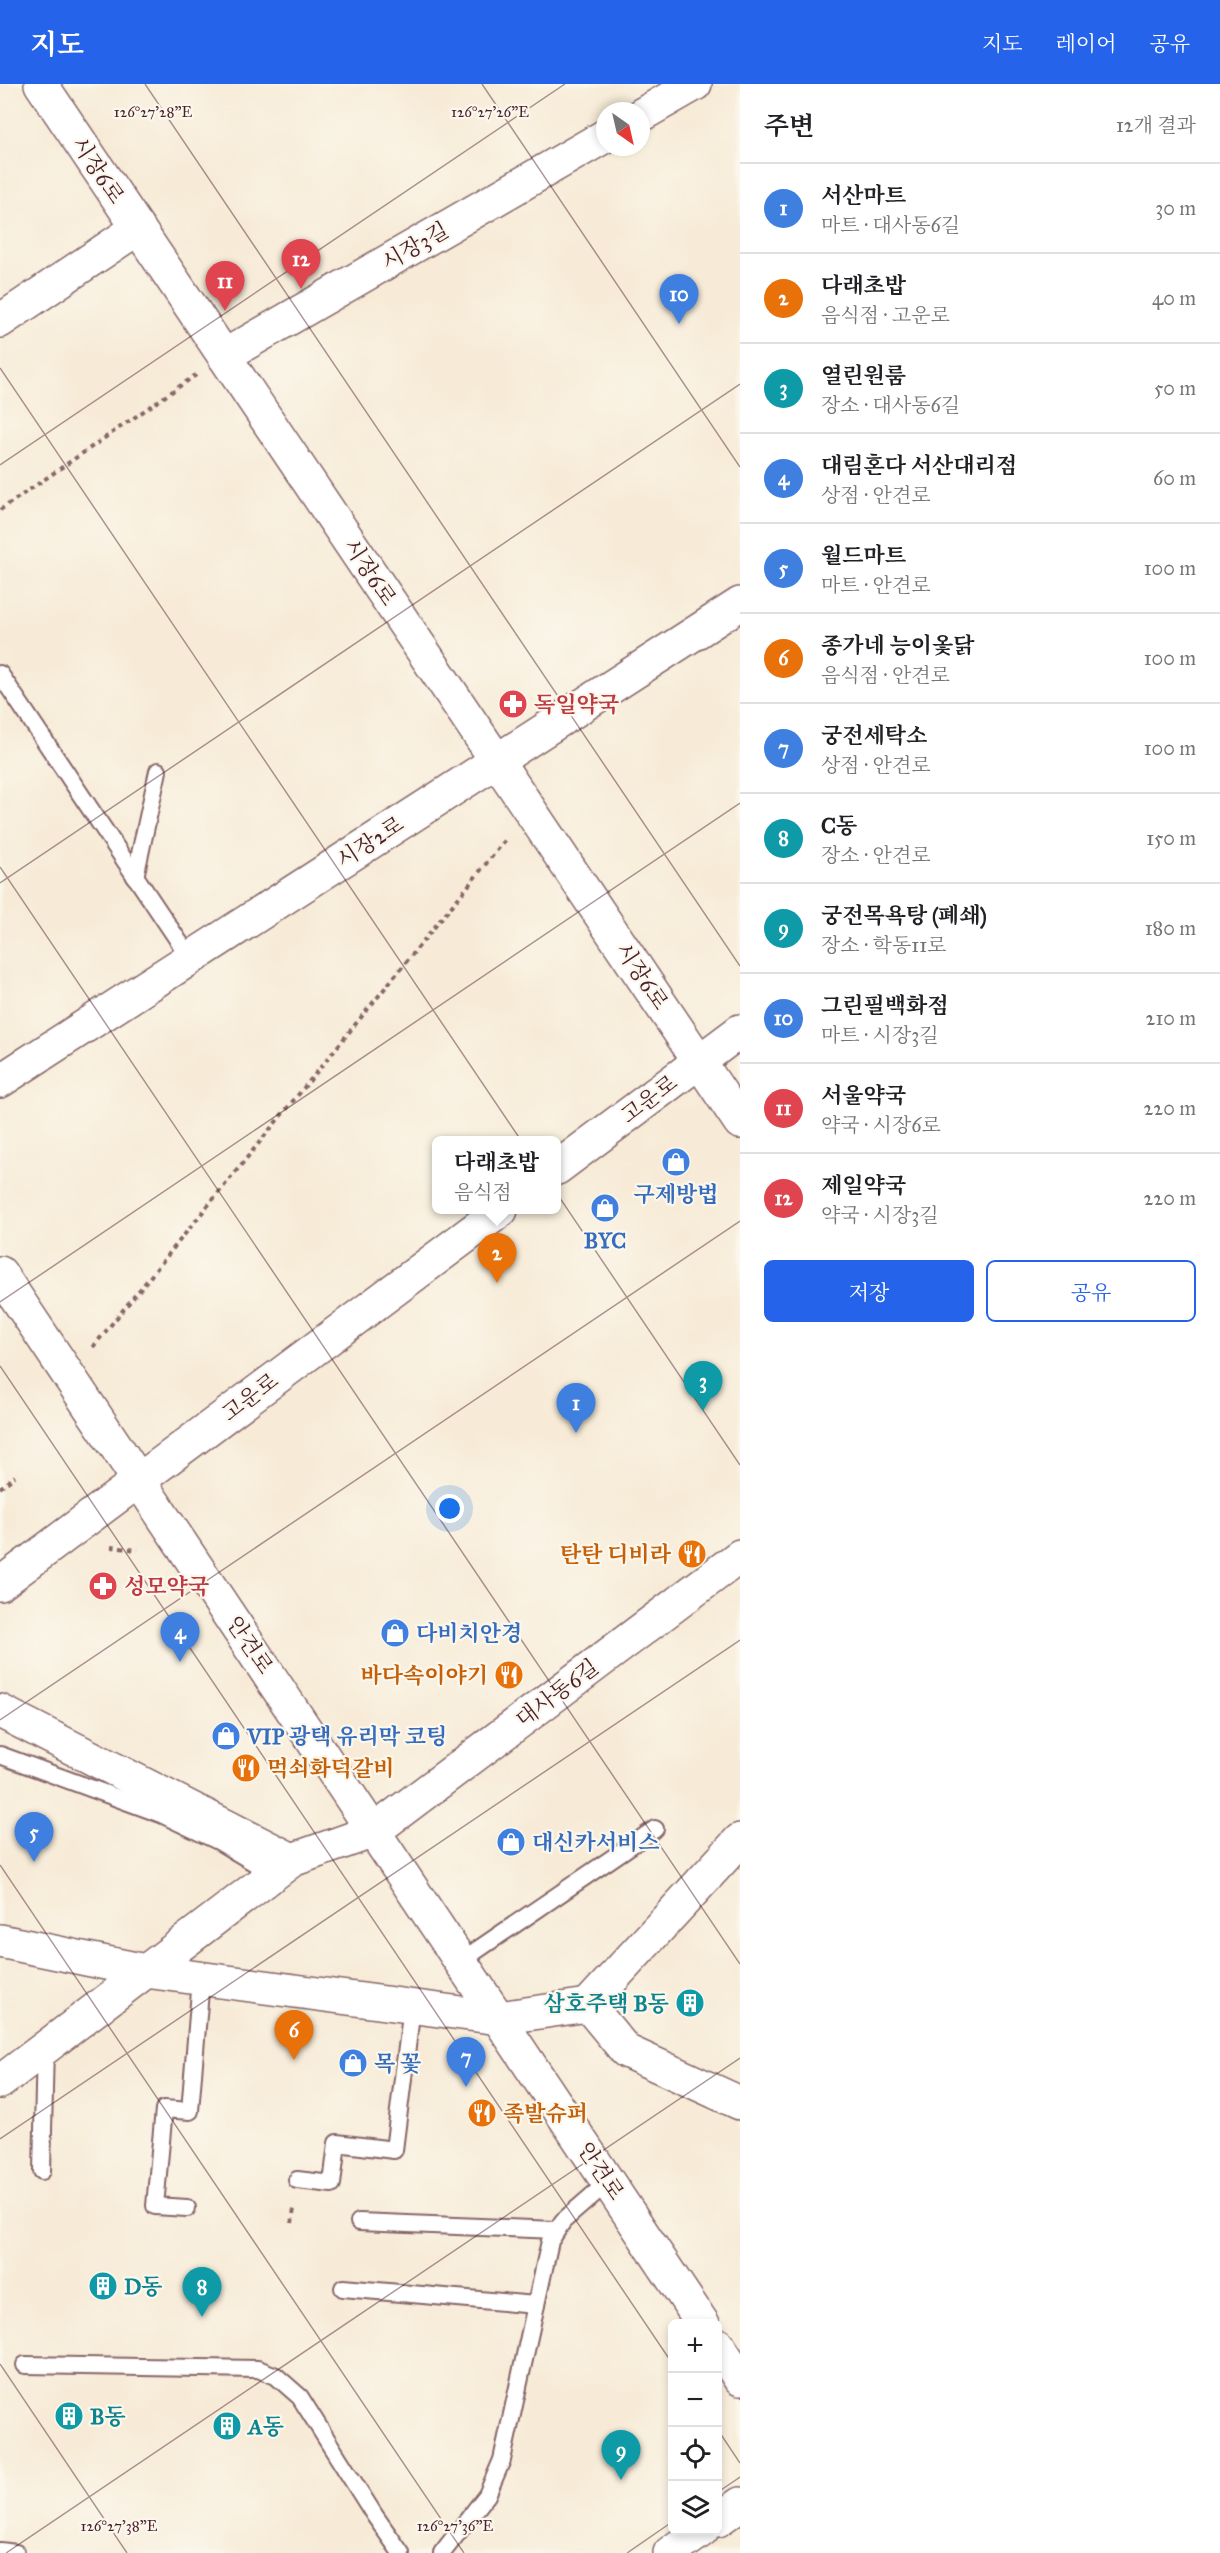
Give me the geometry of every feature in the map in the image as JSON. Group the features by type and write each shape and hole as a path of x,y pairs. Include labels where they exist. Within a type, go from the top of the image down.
{"street":[{"name":"시장6로","path":"41,84 740,1122"},
{"path":"650,110 694,84"},
{"name":"시장3길","path":"224,356 596,141"},
{"path":"0,321 138,228"},
{"name":"시장2로","path":"0,1081 740,604"},
{"name":"고운로","path":"561,1165 740,1031"},
{"name":"고운로","path":"0,1584 494,1214"},
{"name":"안견로","path":"0,1273 700,2319"},
{"name":"대사동6길","path":"0,2082 282,1867 374,1831 740,1556"},
{"path":"0,1711 282,1867"},
{"path":"0,1941 145,1971 499,2018 588,2005 740,1840"},
{"path":"588,2005 626,2051 736,2096"},
{"path":"722,2352 740,2379"},
{"path":"722,2517 740,2504"},
{"path":"670,2553 695,2535"}],"lane":[{"path":"0,674 190,958"},
{"path":"135,877 158,771"},
{"path":"0,1755 161,1814 218,1841 282,1867"},
{"path":"461,1961 655,1829"},
{"path":"187,2208 155,2206 164,2109 190,2111 201,1979"},
{"path":"297,2180 332,2184 337,2143 394,2150 412,2007"},
{"path":"42,2171 45,2048"},
{"path":"442,2553 487,2495 502,2460 547,2253 556,2230 572,2212 608,2182"},
{"path":"359,2222 556,2230"},
{"path":"343,2288 536,2305"},
{"path":"25,2365 258,2369 276,2376 300,2397 401,2553"},
{"path":"0,2551 16,2553"}],"path":[{"path":"0,510 224,356"},
{"path":"69,1376 530,809"},
{"path":"0,1488 15,1476"}],"place":[{"name":"제일약국","path":"301,289"},
{"name":"서울약국","path":"225,311"},
{"name":"그린필백화점","path":"679,324"},
{"name":"독일약국","path":"513,704"},
{"name":"구제방법","path":"676,1162"},
{"name":"BYC","path":"605,1208"},
{"name":"다래초밥","path":"497,1283"},
{"name":"열린원룸","path":"703,1411"},
{"name":"서산마트","path":"576,1433"},
{"name":"탄탄 디비라","path":"692,1554"},
{"name":"성모약국","path":"103,1586"},
{"name":"다비치안경","path":"395,1633"},
{"name":"대림혼다 서산대리점","path":"180,1662"},
{"name":"바다속이야기","path":"509,1675"},
{"name":"VIP 광택 유리막 코팅","path":"226,1736"},
{"name":"먹쇠화덕갈비","path":"246,1768"},
{"name":"대신카서비스","path":"511,1842"},
{"name":"월드마트","path":"34,1862"},
{"name":"삼호주택 B동","path":"690,2003"},
{"name":"종가네 능이옻닭","path":"294,2060"},
{"name":"목 꽃","path":"353,2063"},
{"name":"궁전세탁소","path":"466,2087"},
{"name":"족발슈퍼","path":"482,2113"},
{"name":"D동","path":"103,2286"},
{"name":"C동","path":"202,2317"},
{"name":"B동","path":"69,2416"},
{"name":"A동","path":"227,2426"},
{"name":"궁전목욕탕 (폐쇄)","path":"621,2480"}]}
